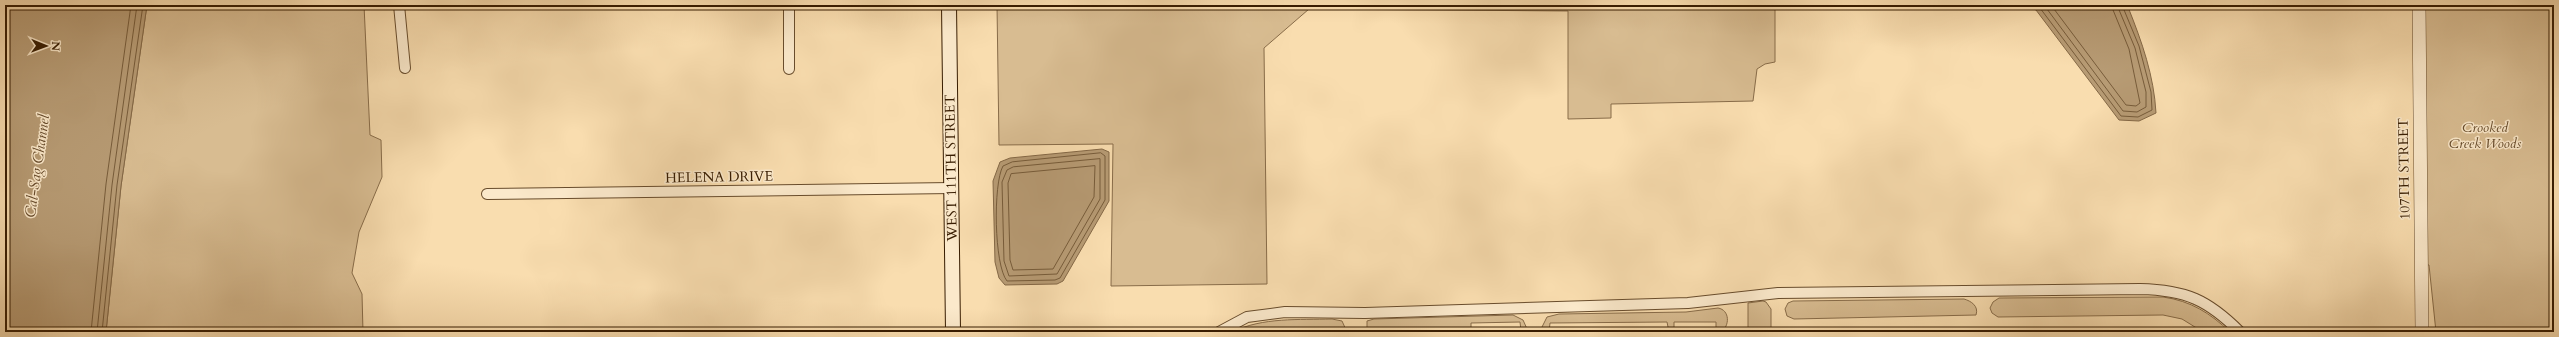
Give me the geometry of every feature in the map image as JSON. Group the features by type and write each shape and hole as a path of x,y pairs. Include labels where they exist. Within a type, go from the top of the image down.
{"main road":[{"name":"WEST 111TH STREET","path":"949,5 953,332"}],"street":[{"path":"399,5 405,68"},
{"path":"789,5 789,69"},
{"name":"107TH STREET","path":"2418,5 2422,332"},
{"name":"HELENA DRIVE","path":"487,194 952,188"},
{"path":"1219,332 1247,317 1285,312 1365,313 1688,303 1778,293 2140,289 2166,290 2197,298 2226,318 2240,332"}],"green space":[{"path":"147,5 364,5 370,135 381,140 382,177 359,232 352,273 362,294 363,332 106,332 121,186"},
{"path":"997,5 1775,5 1775,62 1765,64 1757,69 1753,101 1611,104 1611,118 1568,119 1568,11 1309,9 1264,48 1267,284 1111,286 1113,144 999,145"},
{"name":"Crooked Creek Woods","path":"2416,5 2554,5 2554,332 2436,332 2429,265 2418,264"},
{"path":"2163,297 2182,301 2200,309 2230,332 2203,332 2182,319 2163,315 1998,317 1992,313 1990,308 1993,302 1999,298"},
{"path":"1964,299 1972,303 1975,307 1977,312 1976,315 1794,319 1787,316 1785,309 1788,303 1793,301"},
{"path":"1766,302 1771,309 1771,332 1748,332 1748,303"},
{"path":"1718,308 1722,309 1727,315 1726,326 1721,332 1716,331 1716,322 1674,322 1674,332 1669,332 1667,322 1550,323 1549,332 1543,332 1541,329 1547,317 1559,314 1686,312"},
{"path":"1513,315 1523,320 1528,331 1521,331 1520,322 1471,323 1471,332 1367,332 1367,321 1374,319"},
{"path":"1332,319 1342,321 1347,332 1232,332 1256,324 1281,320"}],"water":[{"name":"Cal-Sag Channel","path":"5,5 147,5 121,186 106,332 5,332"},
{"path":"2025,5 2123,5 2128,7 2150,72 2156,113 2139,121 2119,120 2036,10"},
{"path":"1102,149 1109,152 1109,201 1063,281 1057,284 1005,285 999,278 995,262 993,181 1000,162 1010,158"}]}
